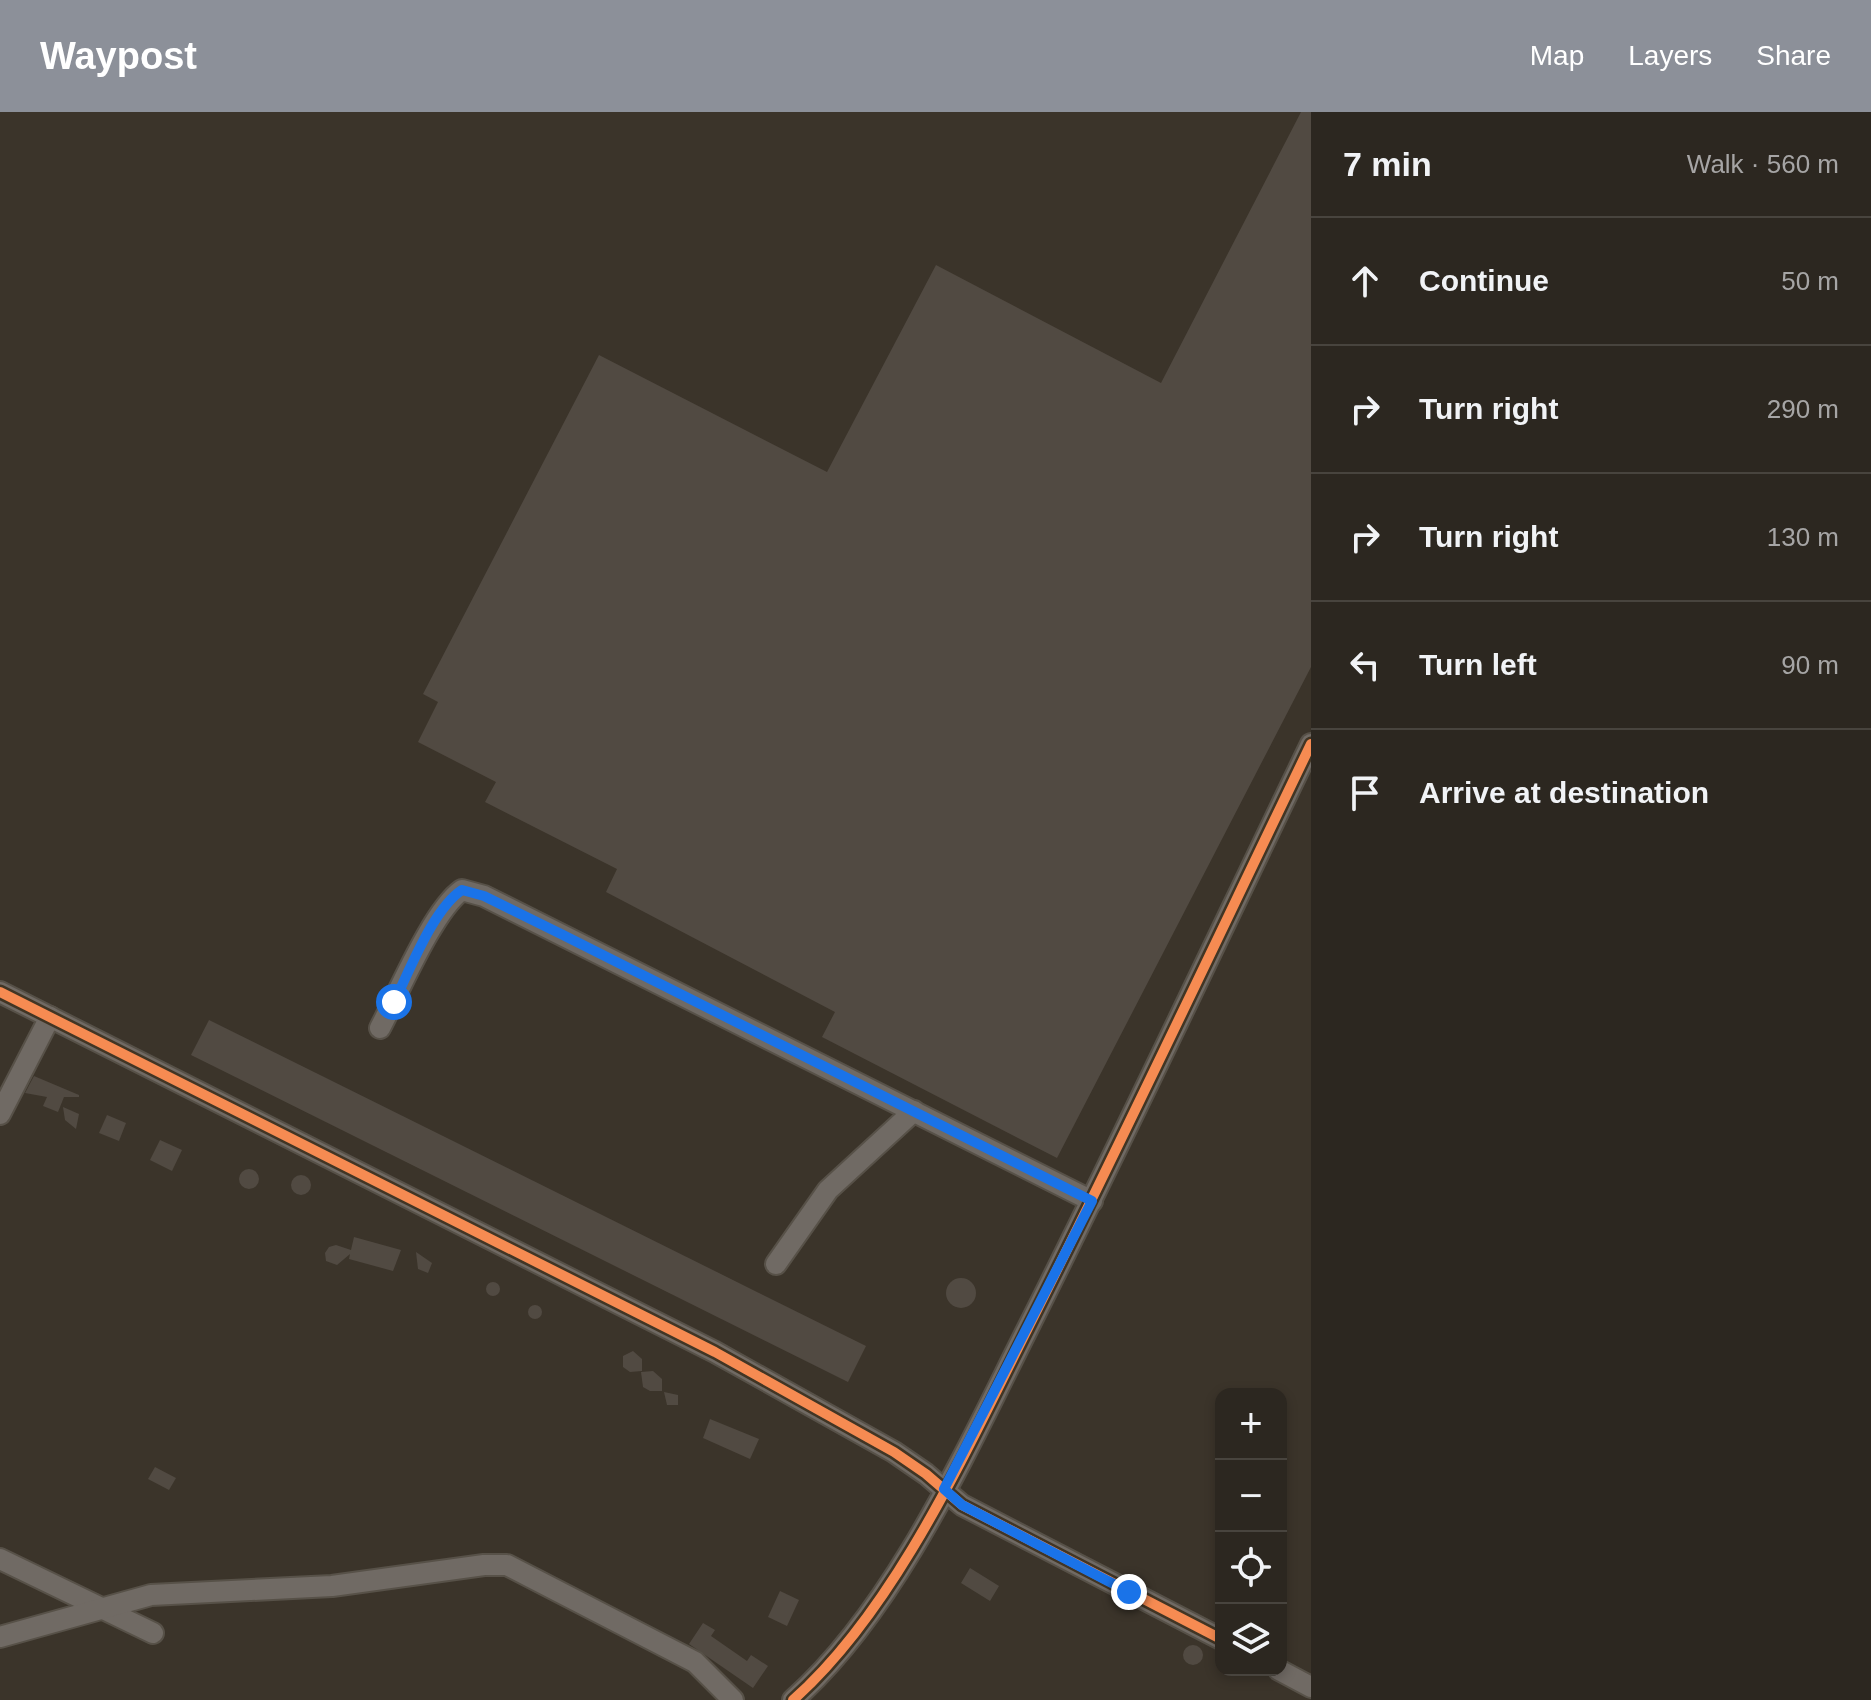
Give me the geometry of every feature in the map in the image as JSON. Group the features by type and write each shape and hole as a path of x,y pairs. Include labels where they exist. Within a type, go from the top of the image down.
{"street":[{"path":"793,1700 845,1649 890,1584 944,1489 1092,1201 1306,767 1311,744"},
{"path":"380,1028 435,923 453,896 462,890 484,896 1092,1201"},
{"path":"0,992 715,1352 894,1452 962,1505 1043,1550 1215,1636"},
{"path":"0,1114 50,1017"},
{"path":"776,1264 828,1190 914,1111"},
{"path":"0,1559 153,1633"},
{"path":"0,1637 151,1595 332,1586 484,1565 507,1565 695,1662 733,1700"},
{"path":"1287,1674 1311,1687"}],"building":[{"path":"1301,112 1311,112 1311,667 1057,1158 822,1037 835,1012 606,892 617,869 485,802 496,782 418,742 438,702 423,694 599,355 827,472 936,265 1161,383"},
{"path":"209,1020 866,1346 848,1382 191,1055"},
{"path":"34,1076 79,1097 64,1097 58,1112 43,1106 47,1097 25,1093"},
{"path":"63,1107 79,1114 76,1129 65,1120"},
{"path":"107,1115 126,1123 119,1141 99,1133"},
{"path":"160,1140 182,1150 172,1171 150,1160"},
{"path":"249,1169 256,1172 259,1179 256,1186 249,1189 242,1186 239,1179 242,1172"},
{"path":"301,1175 308,1178 311,1185 308,1192 301,1195 294,1192 291,1185 294,1178"},
{"path":"354,1237 401,1250 393,1271 349,1259 350,1254 337,1265 326,1261 325,1253 329,1247 336,1245 351,1250"},
{"path":"416,1252 432,1263 428,1273 418,1269"},
{"path":"961,1278 972,1282 976,1293 972,1304 961,1308 950,1304 946,1293 950,1282"},
{"path":"493,1282 500,1289 493,1296 486,1289"},
{"path":"535,1305 542,1312 535,1319 528,1312"},
{"path":"633,1351 642,1359 642,1371 630,1372 623,1367 623,1356"},
{"path":"653,1371 662,1379 662,1391 650,1391 643,1387 641,1372"},
{"path":"664,1392 678,1395 678,1405 667,1405"},
{"path":"710,1419 759,1439 750,1459 703,1438"},
{"path":"155,1467 176,1478 169,1490 148,1479"},
{"path":"970,1568 999,1586 990,1601 961,1583"},
{"path":"780,1591 799,1600 787,1626 768,1617"},
{"path":"703,1623 715,1630 711,1636 747,1661 751,1655 768,1666 753,1688 689,1644"},
{"path":"1193,1645 1200,1648 1203,1655 1200,1662 1193,1665 1186,1662 1183,1655 1186,1648"}],"cycle path":[{"path":"793,1700 830,1663 864,1621 896,1575 954,1475 1100,1183 1311,744"},
{"path":"0,992 715,1352 894,1452 962,1505 1215,1636"}],"route":[{"path":"394,1002 435,923 453,896 462,890 484,896 1092,1201 944,1489 962,1505 1043,1550 1129,1592"}]}
